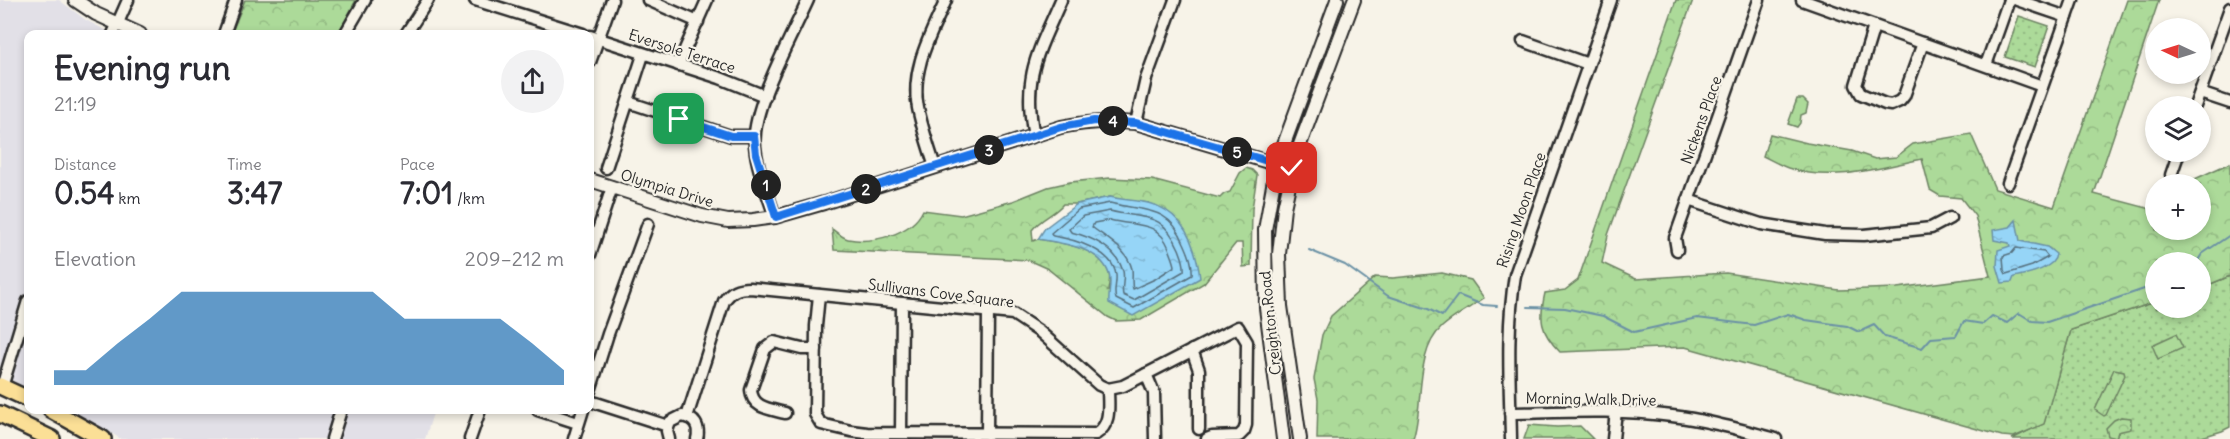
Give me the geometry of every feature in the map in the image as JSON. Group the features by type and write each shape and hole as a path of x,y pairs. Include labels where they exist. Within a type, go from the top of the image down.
{"main road":[{"path":"1,386 24,397"},
{"path":"0,414 52,439"},
{"path":"58,414 103,439"}],"street":[{"path":"75,0 115,30 128,0"},
{"path":"225,30 236,0"},
{"path":"347,30 365,0"},
{"path":"409,30 428,0"},
{"path":"475,0 570,30"},
{"path":"594,36 612,0"},
{"path":"648,0 698,22"},
{"path":"678,65 707,0"},
{"path":"776,217 756,154 754,136 757,115 808,0"},
{"path":"935,167 917,107 917,84 920,61 946,0"},
{"path":"1034,136 1028,100 1030,80 1038,54 1061,0"},
{"path":"1136,123 1146,79 1175,0"},
{"name":"Creighton Road","path":"1283,439 1266,308 1264,230 1277,163 1337,0"},
{"name":"Creighton Road","path":"1300,439 1281,306 1279,272 1282,219 1292,168 1354,0"},
{"name":"Rising Moon Place","path":"1511,439 1508,341 1509,307 1515,274 1611,0"},
{"name":"Nickens Place","path":"1677,250 1675,238 1759,0"},
{"path":"1802,0 2042,86"},
{"path":"1986,65 2009,0"},
{"path":"2017,0 2067,17"},
{"path":"2008,183 2073,0"},
{"path":"2199,96 2230,8"},
{"path":"1874,26 1856,85 1861,94 1885,104 1896,103 1904,96 1923,43"},
{"name":"Eversole Terrace","path":"594,38 729,81 765,96"},
{"path":"1523,41 1588,64"},
{"path":"606,168 643,54"},
{"path":"2200,93 2230,103"},
{"path":"628,102 731,136 754,136"},
{"name":"Olympia Drive","path":"594,181 702,216 753,220 776,217 1077,123 1111,121 1136,123 1292,168"},
{"path":"594,243 612,187"},
{"path":"1688,200 1761,224 1825,234 1864,235 1908,231 1931,228 1950,218"},
{"path":"594,372 648,224"},
{"name":"Sullivans Cove Square","path":"687,417 724,301 738,288 1013,314 1023,319 1099,385 1108,389"},
{"path":"819,295 815,414 821,424 851,431 901,433 1096,434 1105,426 1108,419 1108,389 1123,386 1238,327 1247,342 1246,424 1239,436 1207,439"},
{"path":"901,433 902,303"},
{"path":"987,434 988,311"},
{"path":"1,386 24,314"},
{"path":"785,413 759,405 752,396 751,390 765,349 774,342 802,349 816,349"},
{"path":"1192,350 1199,370 1199,429"},
{"path":"1146,374 1154,393 1155,439"},
{"path":"594,402 668,426"},
{"path":"1613,439 1616,411"},
{"name":"Morning Walk Drive","path":"1510,413 1616,411 1682,417 1776,439"},
{"path":"332,439 341,414"},
{"path":"470,439 479,414"},
{"path":"550,414 578,423"},
{"path":"574,439 581,414"},
{"path":"669,439 668,426 674,419 687,417 696,423 697,439"}],"shaded area":[{"path":"0,0 59,0 86,20 105,30 24,30 24,386 0,376"},
{"path":"79,414 433,414 425,439 121,439"}],"green space":[{"path":"245,0 356,0 340,30 233,30"},
{"path":"1676,0 1693,0 1608,235 1602,263 1636,279 1726,273 1839,290 1897,288 1990,276 1975,216 1961,198 1940,196 1930,190 1922,159 1872,170 1838,174 1804,172 1788,168 1763,156 1770,134 1852,151 1875,159 1896,157 1913,144 1971,134 1995,189 2054,207 2127,0 2159,0 2153,18 2145,18 2145,42 2094,194 2145,207 2145,240 2211,240 2211,174 2206,174 2230,163 2230,276 2211,284 2211,252 2145,252 2145,305 2071,330 2044,424 2014,437 2002,436 1685,347 1560,352 1548,338 1543,325 1542,310 1545,293 1565,290 1578,280"},
{"path":"2019,16 2049,26 2035,67 2005,57"},
{"path":"1797,99 1803,99 1808,104 1806,113 1801,115 1797,127 1788,124"},
{"path":"1246,168 1257,175 1252,209 1251,266 1243,267 1242,243 1236,243 1204,283 1141,320 1116,321 1108,317 1048,269 1028,260 834,250 832,229 848,239 880,238 901,231 918,218 923,210 961,215 1070,182 1110,178 1152,180 1220,198 1230,192 1240,173","holes":["1110,197 1148,203 1108,292 1109,273 1097,257 1068,244 1038,239 1033,241 1032,230 1063,204 1077,204"]},
{"path":"1442,273 1471,280 1484,298 1447,323 1433,338 1423,365 1413,439 1317,439 1318,399 1314,379 1322,335 1331,316 1375,277 1393,278"},
{"path":"2230,276 2230,427 2195,439 2012,439 2044,423 2071,330 2145,305 2145,318 2211,318 2211,284"},
{"path":"2176,334 2183,348 2158,359 2152,345"},
{"path":"2114,369 2124,371 2125,375 2104,416 2095,410"},
{"path":"2121,417 2131,418 2131,429 2118,432 2116,438 2108,436 2106,428"},
{"path":"1529,425 1580,426 1593,439 1524,439"}],"water":[{"path":"1110,197 1148,203 1170,213 1186,231 1198,266 1200,278 1133,316 1109,303 1110,277 1104,265 1097,258 1079,248 1038,239 1045,228 1077,204"},
{"path":"2016,220 2020,241 2047,247 2056,254 2051,264 2046,267 2014,277 2012,282 2002,283 1997,266 1998,250 2010,246 2009,243 1994,240 1993,230 2010,227"}],"waterway":[{"path":"2205,252 2230,235"},
{"path":"1309,250 1345,265 1388,296 1442,316 1458,295 1483,305 1497,306"},
{"path":"1528,307 1565,308 1603,316 1634,332 1697,318 1754,325 1788,314 1806,320 1847,326 1859,332 1874,325 1885,337 1922,348 1931,338 1956,336 1964,321 1983,324 1992,316 2007,323 2019,313 2032,321 2047,322 2145,289"}],"route":[{"path":"679,119 731,136 754,136 756,154 776,217 1061,127 1094,121 1136,123 1292,168"}]}
